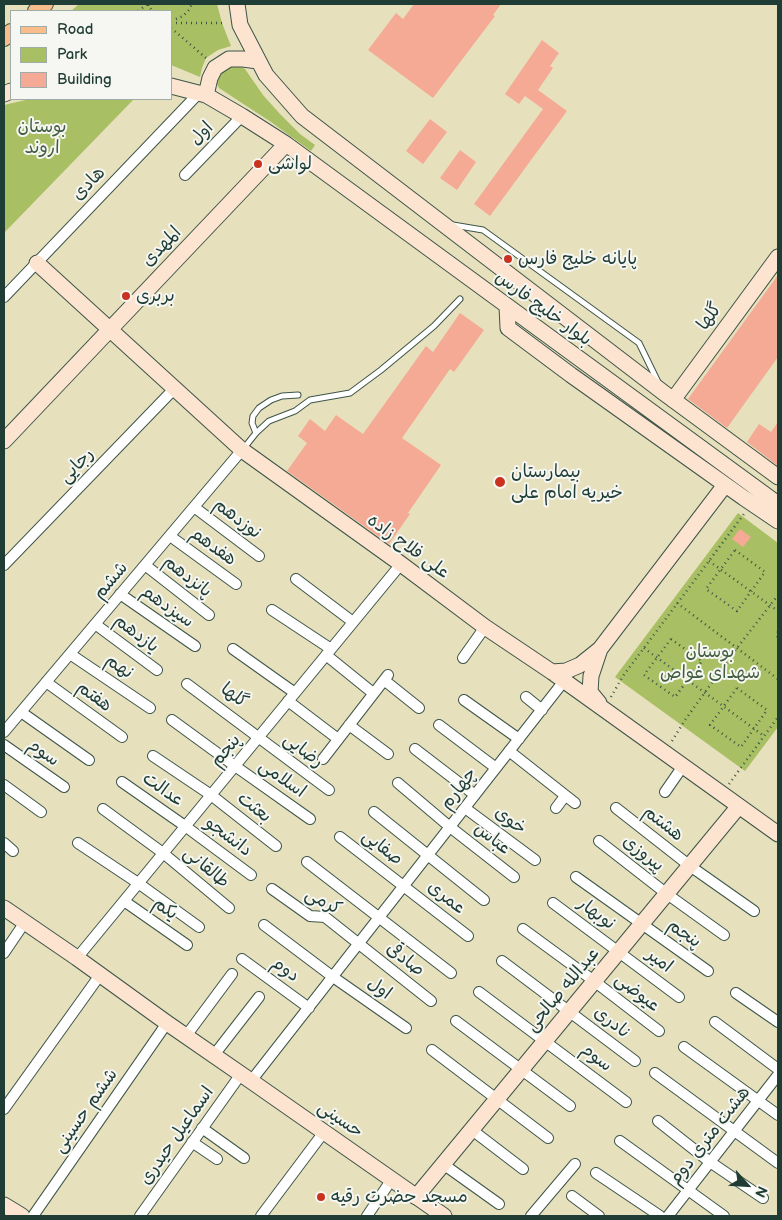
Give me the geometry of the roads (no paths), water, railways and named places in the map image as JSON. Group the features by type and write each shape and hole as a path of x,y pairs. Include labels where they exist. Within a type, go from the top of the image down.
{"street":[{"name":"بلوار خلیج فارس","path":"237,4 240,25 266,75 302,116 669,397 778,477"},
{"path":"202,94 216,68 229,59 258,61"},
{"name":"بلوار خلیج فارس","path":"172,86 202,94 242,116 286,144 778,504"},
{"name":"هادی","path":"4,297 202,94"},
{"name":"اول","path":"185,175 242,116"},
{"name":"المهدی","path":"4,441 286,144"},
{"name":"گلها","path":"669,397 778,256"},
{"name":"علی فلاح زاده","path":"37,263 242,450 485,626 778,834"},
{"path":"507,306 508,328 778,522"},
{"name":"رجایی","path":"4,565 174,389"},
{"name":"ششم","path":"4,732 242,450"},
{"path":"558,677 600,649 725,485"},
{"name":"نوزدهم","path":"194,507 259,556"},
{"name":"هفدهم","path":"170,536 236,584"},
{"name":"پنجم","path":"77,958 401,564"},
{"name":"پانزدهم","path":"145,565 209,615"},
{"path":"296,579 353,622"},
{"name":"سیزدهم","path":"120,594 195,646"},
{"path":"272,610 329,652 373,693"},
{"name":"یازدهم","path":"95,624 157,670"},
{"path":"463,658 485,626"},
{"path":"233,649 292,697 338,738"},
{"path":"600,649 591,676 590,692 603,709"},
{"name":"نهم","path":"70,654 150,708"},
{"name":"چهارم","path":"246,1077 309,1008 542,710 558,677"},
{"path":"323,759 386,678 419,708"},
{"name":"هفتم","path":"46,682 122,738"},
{"name":"گلها","path":"187,684 258,738"},
{"path":"526,697 542,710"},
{"path":"464,700 519,739"},
{"path":"21,712 89,760"},
{"name":"اسلامی","path":"172,720 310,819"},
{"path":"349,725 388,754"},
{"path":"439,726 496,768"},
{"name":"رضایی","path":"258,738 329,790"},
{"name":"سوم","path":"4,745 64,787"},
{"path":"415,749 475,795"},
{"path":"509,751 575,803"},
{"name":"بعثت","path":"153,756 211,795 276,846"},
{"path":"665,792 683,766"},
{"name":"عدالت","path":"122,782 185,826"},
{"name":"عباس","path":"398,783 514,877"},
{"path":"4,785 41,812"},
{"path":"556,808 566,796"},
{"name":"عبدالله صالحی","path":"416,1197 739,806"},
{"name":"خوی","path":"465,808 535,860"},
{"name":"هشتم","path":"616,808 690,866 754,911"},
{"name":"طالقانی","path":"103,810 163,853 229,908"},
{"path":"374,812 484,900"},
{"name":"دانشجو","path":"185,826 251,875"},
{"name":"صفایی","path":"340,836 404,886"},
{"name":"پیروزی","path":"599,841 724,935"},
{"path":"4,843 13,851"},
{"path":"78,843 138,883 199,928"},
{"path":"307,862 451,973"},
{"name":"پنجم","path":"576,876 708,971"},
{"name":"عمری","path":"404,886 468,936"},
{"name":"کرمی","path":"272,889 310,916 325,917 358,944"},
{"name":"یکم","path":"124,901 187,945"},
{"name":"نوبهار","path":"553,903 619,951"},
{"name":"حسینی","path":"4,908 444,1216"},
{"path":"4,953 25,922"},
{"name":"اول","path":"264,925 406,1028"},
{"path":"523,929 594,981"},
{"name":"صادقی","path":"358,944 431,1001"},
{"name":"امیر","path":"619,951 679,997"},
{"name":"دوم","path":"242,959 309,1008"},
{"name":"نادری","path":"502,961 635,1061"},
{"path":"186,1036 232,974"},
{"path":"4,1109 100,975"},
{"name":"عیوضی","path":"594,981 659,1031"},
{"name":"سوم","path":"479,992 626,1102"},
{"path":"736,993 778,1022"},
{"path":"214,1055 259,997"},
{"path":"456,1021 570,1106"},
{"path":"716,1022 778,1069"},
{"name":"ششم حسینی","path":"33,1216 167,1023"},
{"path":"684,1047 778,1115"},
{"path":"432,1050 548,1138"},
{"path":"655,1073 778,1163"},
{"name":"هشت متری دوم","path":"668,1216 778,1075"},
{"name":"اسماعیل حیدری","path":"140,1216 202,1128 246,1077"},
{"path":"658,1121 710,1162 763,1198"},
{"path":"202,1128 244,1158"},
{"path":"472,1130 523,1170"},
{"path":"261,1216 324,1132"},
{"path":"620,1141 724,1216"},
{"path":"192,1142 217,1159"},
{"path":"443,1164 499,1204"},
{"path":"531,1216 574,1164"},
{"path":"596,1173 660,1216"},
{"path":"367,1216 392,1179"},
{"path":"572,1196 599,1216"},
{"path":"4,1205 22,1216"}],"lane":[{"path":"441,223 483,230 639,343 669,397"},
{"path":"242,450 269,421 294,411 310,400 350,393 434,326 460,299"},
{"path":"256,433 252,423 253,416 259,408 271,400 282,396 298,395"}],"place":[{"name":"لواشی","path":"258,164"},
{"name":"پایانه خلیج فارس","path":"508,259"},
{"name":"بربری","path":"126,296"},
{"name":"بیمارستان خیریه امام علی","path":"500,482"},
{"name":"مسجد حضرت رقیه","path":"321,1197"}],"park label":[{"name":"بوستان اروند","path":"42,137"},
{"name":"بوستان شهدای غواص","path":"710,662"}]}
